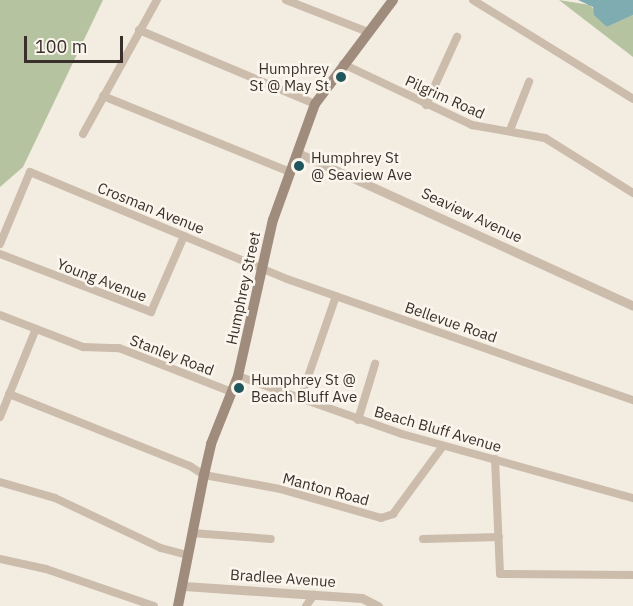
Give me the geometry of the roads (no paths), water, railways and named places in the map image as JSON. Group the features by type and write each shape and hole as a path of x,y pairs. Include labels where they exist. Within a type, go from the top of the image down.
{"main road":[{"name":"Humphrey Street","path":"178,606 184,586 204,475 238,376 261,268 290,172 315,104 393,0"}],"street":[{"path":"83,134 157,0"},
{"path":"286,0 368,32"},
{"path":"473,0 633,99"},
{"path":"139,30 315,104"},
{"path":"426,105 457,37"},
{"name":"Pilgrim Road","path":"343,64 426,105 484,130 510,130 545,138 633,193"},
{"path":"510,130 529,82"},
{"path":"103,96 290,172"},
{"name":"Seaview Avenue","path":"298,153 633,306"},
{"name":"Crosman Avenue","path":"0,244 30,172 261,268"},
{"name":"Young Avenue","path":"0,254 150,312 184,236"},
{"name":"Bellevue Road","path":"261,268 633,400"},
{"path":"300,400 336,296"},
{"name":"Stanley Road","path":"0,315 83,347 119,348 231,392"},
{"path":"0,417 36,329"},
{"path":"358,420 375,364"},
{"name":"Beach Bluff Avenue","path":"238,376 358,420 633,498"},
{"name":"Manton Road","path":"9,394 190,466 204,475 280,489 381,518 393,514 444,446"},
{"path":"495,459 500,574 633,575"},
{"path":"0,482 61,500 161,548 188,555"},
{"path":"192,533 272,539"},
{"path":"423,539 499,537"},
{"path":"0,559 54,571 154,606"},
{"name":"Bradlee Avenue","path":"184,586 362,598 378,606"},
{"path":"306,606 314,595"}],"water":[{"path":"578,0 633,0 633,15 607,27 594,15 593,7"}],"place":[{"name":"Humphrey St @ May St","path":"341,77"},
{"name":"Humphrey St @ Seaview Ave","path":"299,166"},
{"name":"Humphrey St @ Beach Bluff Ave","path":"239,388"}]}
